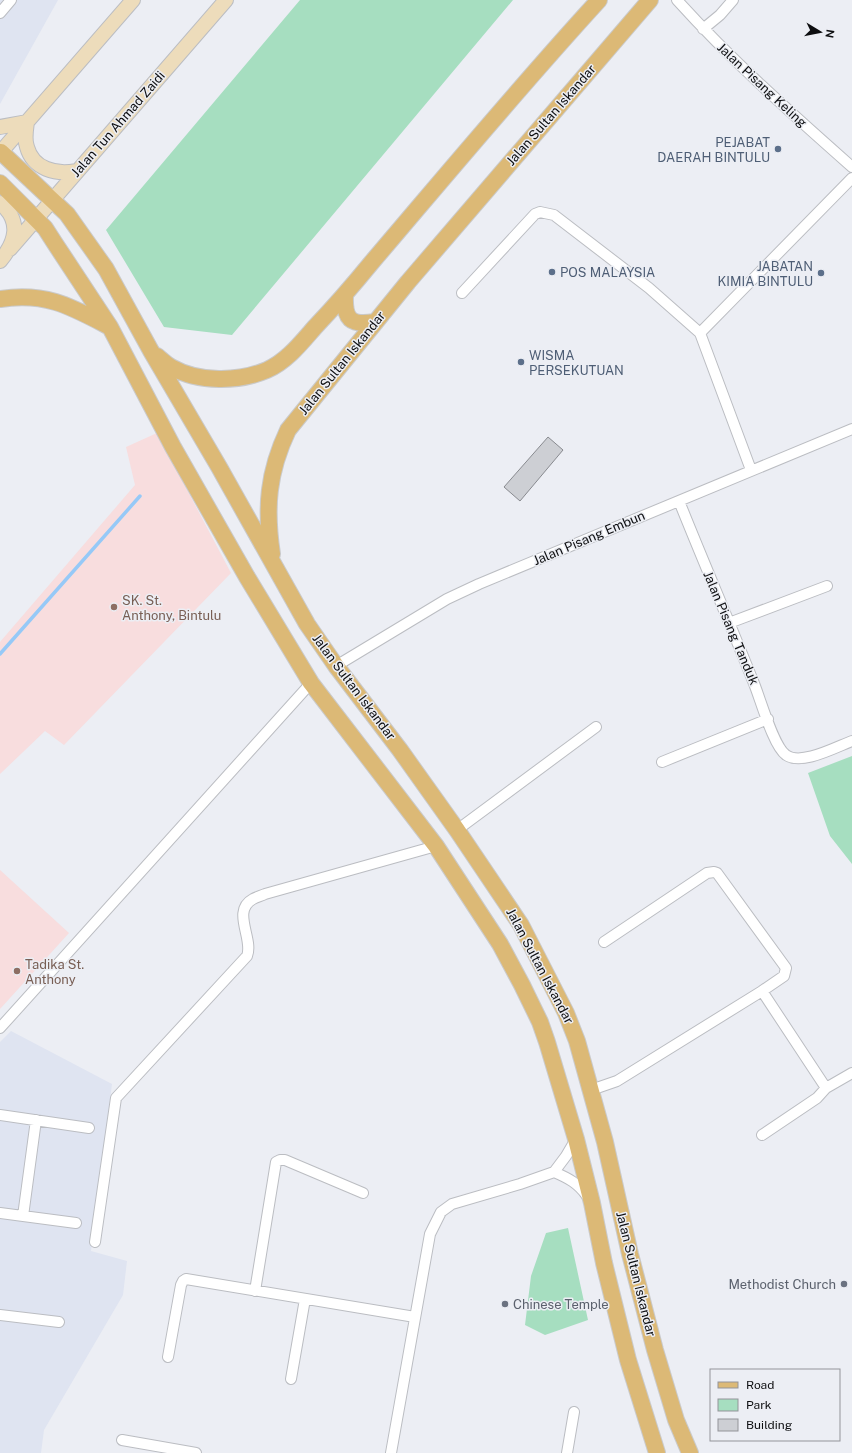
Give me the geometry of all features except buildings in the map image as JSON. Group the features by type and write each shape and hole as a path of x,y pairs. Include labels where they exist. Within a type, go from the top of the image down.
{"main road":[{"path":"133,0 0,153 67,214 106,269 273,565"},
{"name":"Jalan Tun Ahmad Zaidi","path":"0,261 76,171 226,0"},
{"path":"151,351 171,367 186,374 226,380 251,376 268,370 288,358 345,295 552,52 599,0"},
{"name":"Jalan Sultan Iskandar","path":"650,0 413,276 288,430 278,450 271,481 267,511 268,531 273,565 307,624 336,666 400,750 457,830 521,925 566,1013 577,1041 605,1142 630,1254 655,1350 676,1420 690,1453"},
{"path":"0,127 27,122"},
{"path":"27,122 26,146 34,160 44,168 54,172 62,173 76,171"},
{"name":"Jalan Sultan Iskandar","path":"0,183 36,218 48,232 110,327 173,448 247,577 311,683 436,846 500,944 540,1022 547,1042 576,1139 628,1360 657,1453"},
{"path":"0,203 6,208 12,217 14,238 10,248"},
{"path":"345,295 344,309 353,321 362,324 375,322"},
{"path":"0,299 17,296 41,298 62,303 110,327"}],"street":[{"path":"0,13 11,0"},
{"name":"Jalan Pisang Keling","path":"676,0 702,29 769,93 852,167"},
{"path":"702,29 720,15 733,0"},
{"path":"700,333 852,178"},
{"path":"462,293 535,214 540,212 554,215 649,288 700,333 751,470"},
{"name":"Jalan Pisang Embun","path":"336,666 447,599 479,584 852,429"},
{"name":"Jalan Pisang Tanduk","path":"679,501 776,741 785,754 794,758 803,759 852,741"},
{"path":"729,623 827,586"},
{"path":"0,1028 311,683"},
{"path":"662,762 768,719"},
{"path":"457,830 596,727"},
{"path":"95,1242 116,1098 247,956 248,945 243,916 245,907 251,900 265,894 436,846"},
{"path":"591,1090 617,1081 762,991 784,976 786,968 717,873 714,872 707,873 604,942"},
{"path":"762,991 826,1088"},
{"path":"762,1135 817,1098 826,1088 852,1073"},
{"path":"0,1115 89,1128"},
{"path":"23,1216 36,1120"},
{"path":"391,1453 430,1234 441,1212 452,1204 520,1184 554,1172 576,1139"},
{"path":"255,1291 276,1162 285,1160 363,1193"},
{"path":"554,1172 570,1179 581,1187 592,1203"},
{"path":"0,1213 76,1223"},
{"path":"168,1357 181,1285 184,1280 414,1318"},
{"path":"291,1379 305,1299"},
{"path":"0,1315 60,1322"},
{"path":"567,1453 574,1412"},
{"path":"122,1440 196,1453"}],"shaded area":[{"path":"0,0 58,0 0,104"},
{"name":"SK. St. Anthony, Bintulu","path":"157,433 231,573 64,745 45,731 0,774 0,642 135,485 126,447"},
{"name":"Tadika St. Anthony","path":"0,870 69,933 0,1009"},
{"path":"11,1031 112,1084 91,1251 127,1261 123,1295 44,1430 41,1453 0,1453 0,1042"}],"green space":[{"path":"300,0 513,0 232,335 164,327 106,230"},
{"path":"852,756 852,864 830,836 808,773"},
{"path":"568,1228 588,1320 545,1335 525,1325 531,1276 546,1233"}],"waterway":[{"path":"0,654 140,496"}],"place":[{"name":"PEJABAT DAERAH BINTULU","path":"778,149"},
{"name":"POS MALAYSIA","path":"552,272"},
{"name":"JABATAN KIMIA BINTULU","path":"821,273"},
{"name":"WISMA PERSEKUTUAN","path":"521,362"},
{"name":"SK. St. Anthony, Bintulu","path":"114,607"},
{"name":"Tadika St. Anthony","path":"17,971"},
{"name":"Methodist Church","path":"844,1284"},
{"name":"Chinese Temple","path":"505,1304"}]}
